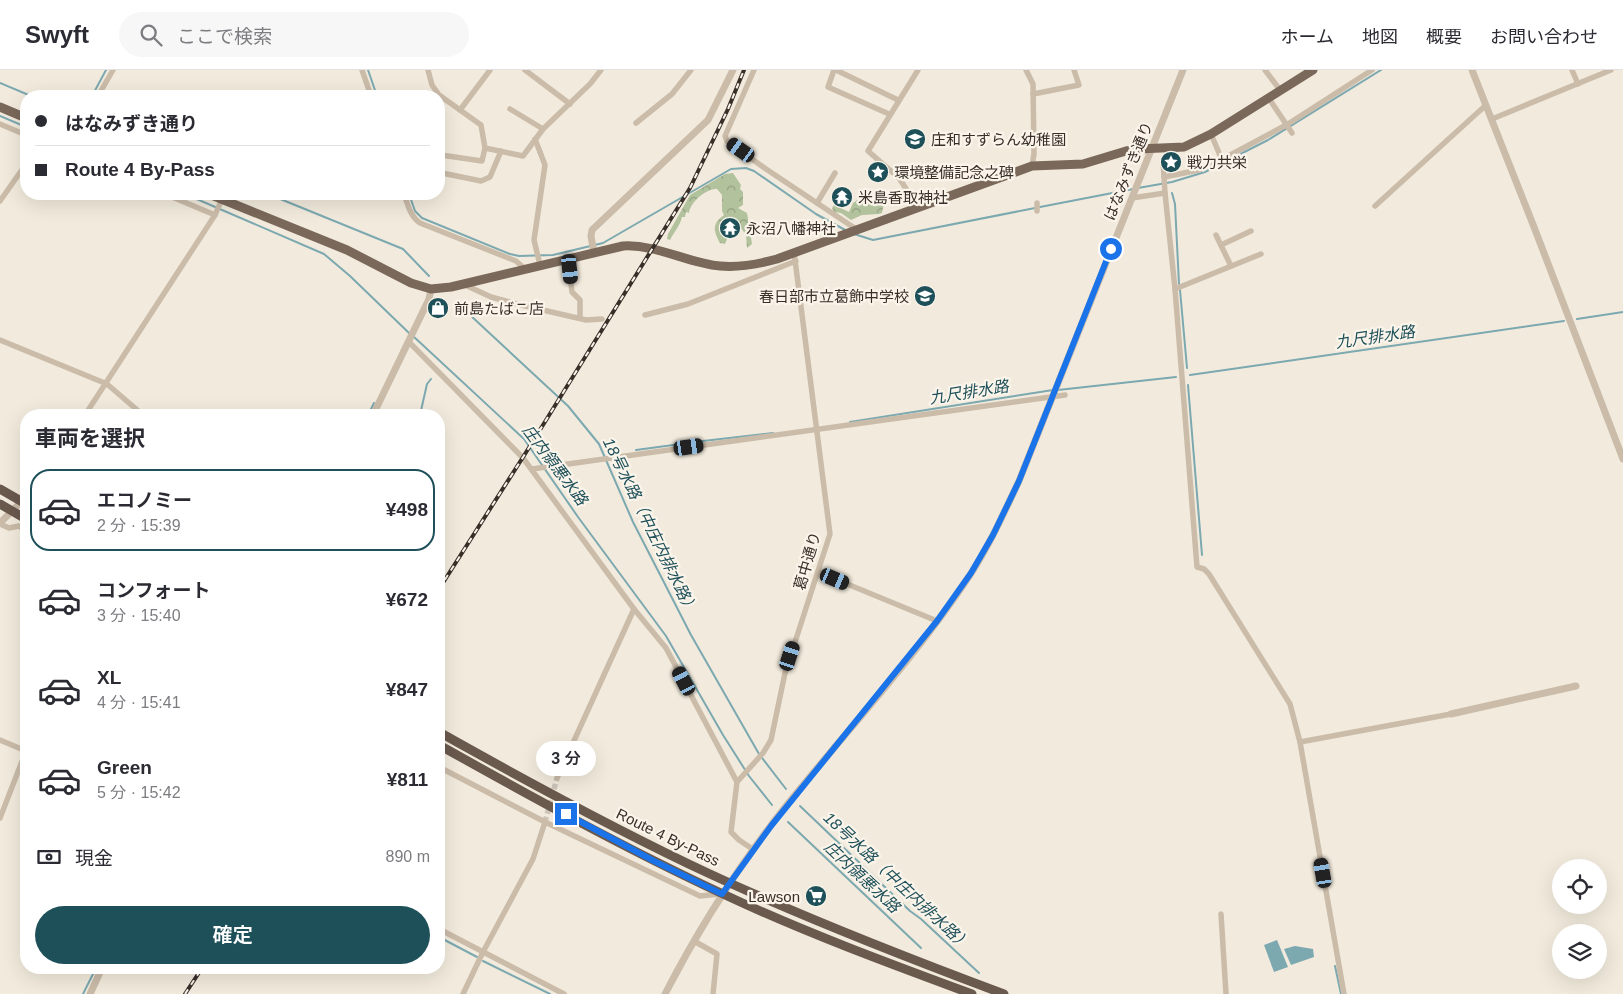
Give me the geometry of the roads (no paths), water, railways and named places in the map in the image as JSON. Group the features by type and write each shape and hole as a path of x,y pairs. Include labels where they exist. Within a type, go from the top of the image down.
{"highway":[{"path":"0,489 20,498"},
{"path":"0,504 20,515"},
{"name":"Route 4 By-Pass","path":"445,735 588,813 729,883 840,932 1004,994"},
{"name":"Route 4 By-Pass","path":"445,748 620,844 722,894 828,940 972,994"}],"main road":[{"path":"224,200 347,250 411,283 430,289 463,284 623,246 645,246 707,264 732,267 795,257 837,236 1032,166 1075,165 1126,151 1184,148 1211,134 1313,70"},
{"path":"0,107 20,115"}],"street":[{"path":"101,90 113,70"},
{"path":"362,70 369,90"},
{"path":"428,70 434,90"},
{"path":"460,110 490,70"},
{"path":"525,70 570,104"},
{"path":"485,148 523,156 543,129 602,70"},
{"path":"636,123 672,94 691,70"},
{"path":"594,253 592,230 699,130 714,110 734,70"},
{"path":"754,70 725,136 727,141 856,229"},
{"path":"889,114 828,87 835,70 898,100"},
{"path":"918,70 889,114 868,151 899,178 918,207"},
{"path":"1026,70 1033,84 1034,94 1034,154 1032,166"},
{"path":"1034,94 1079,85 1074,70"},
{"name":"はなみずき通り","path":"665,994 729,883 786,806 937,621 971,573 1019,481 1183,70"},
{"path":"1265,70 1280,90"},
{"path":"1164,180 1199,170 1290,128 1372,70"},
{"path":"1472,70 1623,459"},
{"path":"1572,70 1578,84"},
{"path":"1492,119 1611,70"},
{"path":"1268,97 1290,128"},
{"path":"445,101 481,125 485,148 482,161 445,156"},
{"path":"1376,206 1486,105"},
{"path":"510,109 543,129"},
{"path":"0,124 20,132"},
{"path":"1211,134 1222,160"},
{"path":"535,139 545,165 534,240 540,265"},
{"path":"445,174 482,181 490,177 501,151"},
{"path":"1163,160 1197,567 1204,569 1209,574 1285,693 1293,712 1300,742 1344,994"},
{"path":"0,201 20,173"},
{"path":"817,203 835,173"},
{"path":"1132,198 1165,193"},
{"path":"179,200 215,215"},
{"path":"89,409 215,215 222,200"},
{"path":"406,200 415,220 420,223 516,261 524,268"},
{"path":"1037,203 1037,211"},
{"path":"1221,245 1252,231"},
{"path":"1216,234 1230,266"},
{"path":"1175,289 1261,254"},
{"path":"645,315 688,304 795,257"},
{"name":"葛中通り","path":"736,782 763,753 771,740 785,673 830,534 795,257"},
{"path":"568,258 572,292 580,300 580,318"},
{"path":"463,284 492,297 562,315 586,320 602,318"},
{"path":"376,409 429,299 430,289"},
{"path":"0,340 107,384 136,409"},
{"path":"409,342 535,468 634,609 666,648 736,782 731,832 754,850"},
{"path":"535,468 1065,395"},
{"path":"20,504 0,524 8,528 20,527"},
{"path":"818,572 937,621"},
{"path":"557,778 634,609"},
{"path":"1300,742 1450,714 1576,686"},
{"path":"0,740 20,748"},
{"path":"0,818 20,766"},
{"path":"445,771 545,822 700,896 722,894"},
{"path":"463,994 483,952 534,859 545,822"},
{"path":"1221,914 1226,994"},
{"path":"445,932 556,992 564,994"},
{"path":"694,941 715,951 717,957 713,994"},
{"path":"90,994 99,974"}],"water":[{"path":"1277,940 1288,967 1274,972 1264,945"},
{"path":"1295,946 1313,949 1314,957 1291,965 1284,949"}],"waterway":[{"path":"95,90 106,70"},
{"path":"368,70 375,90"},
{"path":"1138,188 1172,182 1205,172 1268,140 1381,70"},
{"name":"18号水路（中庄内排水路）","path":"0,83 20,91"},
{"name":"庄内領悪水路","path":"0,116 20,124"},
{"path":"411,200 415,211 422,218 510,254 519,256 553,255 603,243 731,169 746,168 754,171 816,214 847,231"},
{"path":"1040,207 1133,189"},
{"path":"1172,193 1175,204 1179,284"},
{"name":"庄内領悪水路","path":"199,200 324,254 350,276 409,333"},
{"name":"18号水路（中庄内排水路）","path":"283,200 403,249 429,276"},
{"path":"854,234 873,240 1035,208"},
{"path":"1180,290 1187,368"},
{"name":"18号水路（中庄内排水路）","path":"456,302 568,406 599,444 633,522 691,635 759,754 786,789"},
{"name":"九尺排水路","path":"1577,319 1623,312"},
{"name":"九尺排水路","path":"1190,375 1564,321"},
{"name":"庄内領悪水路","path":"413,336 524,439 578,517 666,636 723,735 749,776 772,805"},
{"name":"九尺排水路","path":"1058,390 1176,377"},
{"path":"421,409 427,384 431,379"},
{"path":"1188,385 1202,555"},
{"name":"九尺排水路","path":"850,422 1053,390"},
{"path":"371,409 374,403"},
{"name":"九尺排水路","path":"636,450 773,433"},
{"name":"18号水路（中庄内排水路）","path":"800,806 910,911 979,973"},
{"name":"庄内領悪水路","path":"788,822 921,948"},
{"path":"445,940 477,957"},
{"path":"483,961 550,994"},
{"path":"1335,966 1341,994"},
{"path":"83,994 93,974"}],"tunnel":[{"path":"545,822 557,778"}],"railway":[{"path":"445,580 690,188 728,109 744,70"},
{"path":"185,994 198,974"}],"place":[{"name":"庄和すずらん幼稚園","path":"915,139"},
{"name":"戦力共栄","path":"1171,162"},
{"name":"環境整備記念之碑","path":"878,172"},
{"name":"米島香取神社","path":"842,197"},
{"name":"永沼八幡神社","path":"730,228"},
{"name":"春日部市立葛飾中学校","path":"925,296"},
{"name":"前島たばこ店","path":"438,308"},
{"name":"Lawson","path":"816,896"}]}
